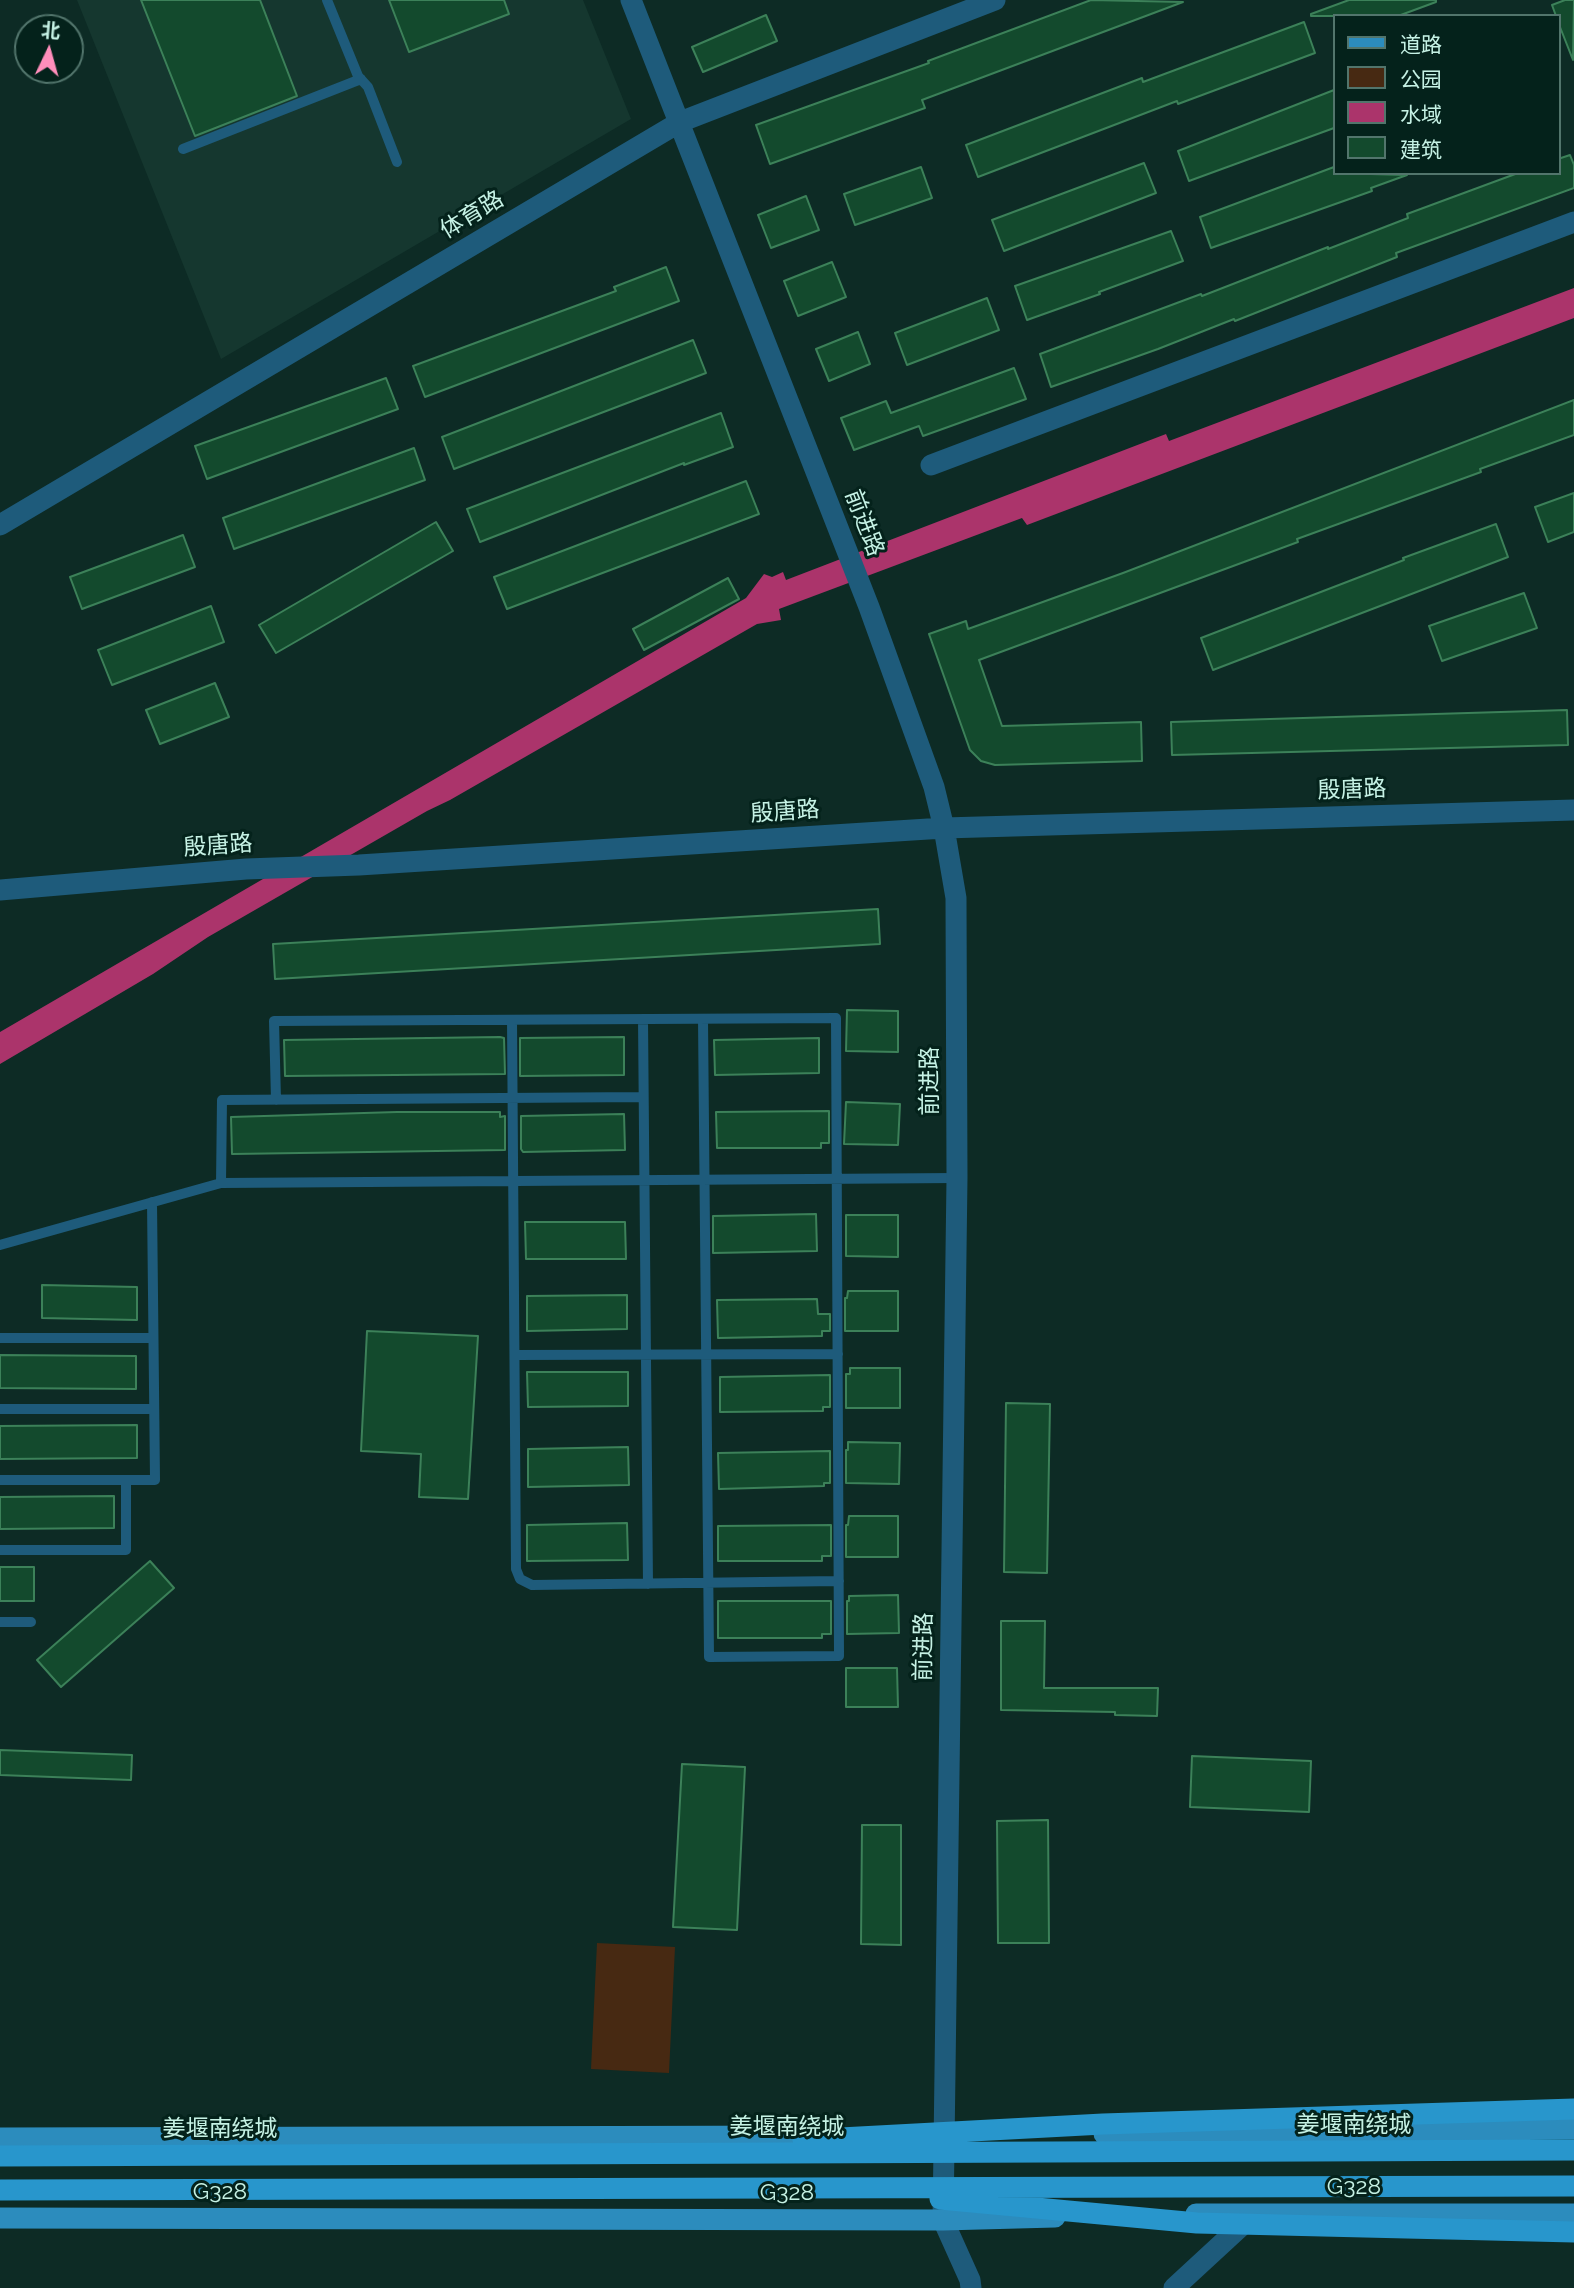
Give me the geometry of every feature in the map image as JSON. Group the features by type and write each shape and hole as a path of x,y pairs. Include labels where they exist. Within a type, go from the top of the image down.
{"highway":[{"path":"533,2154 1103,2124 1373,2113 1574,2109"},
{"name":"姜堰南绕城","path":"0,2156 1574,2150"},
{"path":"0,2190 1574,2186"},
{"path":"813,2188 1197,2223 1574,2232"}],"main road":[{"path":"0,2138 943,2135 1574,2129"},
{"name":"G328","path":"0,2218 943,2220 1256,2212 1574,2214"}],"street":[{"name":"前进路","path":"631,0 869,607 933,787 944,828 956,898 957,1178 943,2220"},
{"name":"体育路","path":"0,525 680,122 995,0"},
{"path":"931,465 1574,222"},
{"name":"殷唐路","path":"0,890 246,869 359,865 944,828 1574,810"},
{"path":"1174,2288 1256,2212"},
{"path":"943,2220 970,2280 971,2288"}],"lane":[{"path":"327,0 361,79 368,88 397,162"},
{"path":"183,149 361,79"},
{"path":"276,1100 274,1021 836,1018 839,1656 709,1657 703,1019"},
{"path":"643,1019 648,1584"},
{"path":"512,1020 516,1569 520,1579 532,1585 839,1581"},
{"path":"220,1183 222,1100 643,1097"},
{"path":"0,1245 220,1183 957,1178"},
{"path":"0,1479 155,1480 152,1202"},
{"path":"0,1338 153,1338"},
{"path":"515,1355 838,1354"},
{"path":"0,1409 154,1409"},
{"path":"0,1550 126,1550 126,1480"},
{"path":"0,1622 32,1622"}],"shaded area":[{"path":"77,0 583,0 631,119 221,359"}],"green space":[{"path":"597,1943 675,1947 669,2073 591,2069"}],"water":[{"path":"1574,288 1574,318 1027,525 1022,518 779,609 781,620 757,624 427,811 208,937 153,974 0,1064 0,1032 746,598 764,574 772,577 783,572 786,580 1166,434 1169,441"}],"building":[{"path":"141,0 260,0 297,96 195,136"},
{"path":"389,0 504,0 509,14 409,52"},
{"path":"1091,0 1183,2 922,100 925,108 770,164 756,125 929,63 928,61"},
{"path":"1349,0 1436,0 1403,14 1311,14"},
{"path":"1574,0 1573,60 1560,27 1560,14 1555,14 1552,5"},
{"path":"766,15 777,41 703,72 692,47"},
{"path":"1304,22 1315,53 1178,104 1177,101 978,177 966,145 1142,78 1143,82"},
{"path":"1332,91 1332,129 1189,181 1178,151"},
{"path":"1570,155 1574,165 1574,188 1396,253 1397,257 1235,321 1234,319 1051,387 1040,354 1328,249 1408,218 1407,214 1513,175 1560,175 1560,158"},
{"path":"1144,163 1156,193 1004,251 992,220"},
{"path":"921,167 932,198 855,225 844,194"},
{"path":"1332,168 1332,175 1407,175 1371,188 1372,191 1211,248 1200,217"},
{"path":"806,196 819,230 771,248 758,215"},
{"path":"1171,231 1183,261 1027,320 1015,286"},
{"path":"832,262 846,297 798,316 784,281"},
{"path":"666,267 679,301 425,397 413,366 616,291 614,287"},
{"path":"987,298 999,330 907,365 895,333"},
{"path":"858,332 870,364 829,381 816,349"},
{"path":"693,340 706,373 454,469 442,437"},
{"path":"1014,368 1026,399 923,436 919,426 854,450 841,418 886,401 891,413"},
{"path":"386,378 398,409 207,479 195,446"},
{"path":"1574,400 1574,435 1297,539 1298,542 979,660 1002,726 1141,722 1142,761 995,765 981,761 970,750 929,634 966,621 968,629 1123,573"},
{"path":"721,413 733,447 684,463 480,542 467,509"},
{"path":"414,448 425,480 234,549 223,518"},
{"path":"746,481 759,514 507,609 494,577"},
{"path":"1574,493 1574,532 1548,542 1535,507"},
{"path":"436,522 453,551 276,653 259,625"},
{"path":"1496,524 1508,557 1213,670 1201,638"},
{"path":"183,535 195,567 82,609 70,577"},
{"path":"728,578 739,599 644,650 633,629"},
{"path":"1524,593 1537,628 1442,661 1429,626"},
{"path":"211,606 224,642 112,685 98,650"},
{"path":"215,683 229,717 160,744 146,710"},
{"path":"1567,710 1568,745 1172,755 1171,722"},
{"path":"878,909 880,944 275,979 273,944"},
{"path":"847,1010 898,1011 898,1052 846,1051"},
{"path":"624,1037 624,1075 520,1076 520,1038"},
{"path":"504,1038 505,1074 285,1076 284,1040"},
{"path":"819,1038 819,1073 715,1075 714,1040"},
{"path":"846,1102 900,1104 898,1145 844,1144"},
{"path":"829,1111 829,1143 821,1143 821,1148 717,1148 716,1112"},
{"path":"500,1112 500,1117 505,1116 505,1150 232,1154 231,1117"},
{"path":"624,1114 625,1150 523,1152 521,1149 521,1116"},
{"path":"816,1214 817,1251 713,1253 713,1216"},
{"path":"846,1215 898,1215 898,1257 846,1256"},
{"path":"525,1222 625,1222 626,1259 526,1259"},
{"path":"42,1285 137,1287 137,1320 42,1318"},
{"path":"848,1291 898,1291 898,1331 845,1331 845,1298"},
{"path":"627,1295 627,1329 527,1331 527,1296"},
{"path":"817,1299 818,1314 830,1314 830,1331 822,1331 822,1336 718,1338 717,1300"},
{"path":"367,1331 478,1336 468,1499 419,1497 421,1454 361,1451"},
{"path":"0,1355 136,1356 136,1389 0,1388"},
{"path":"850,1368 900,1368 900,1408 846,1408 846,1374 850,1374"},
{"path":"527,1372 628,1372 628,1406 528,1407"},
{"path":"830,1375 830,1407 823,1407 823,1411 720,1412 720,1377"},
{"path":"1006,1403 1050,1404 1047,1573 1004,1572"},
{"path":"137,1425 137,1458 0,1459 0,1426"},
{"path":"848,1442 900,1443 899,1484 846,1483"},
{"path":"628,1447 629,1485 528,1487 528,1449"},
{"path":"830,1451 830,1483 824,1483 824,1486 719,1489 718,1453"},
{"path":"114,1496 114,1528 0,1529 0,1497"},
{"path":"849,1516 898,1516 898,1557 846,1557 846,1525"},
{"path":"627,1523 628,1560 527,1561 527,1525"},
{"path":"831,1525 831,1556 822,1556 822,1561 718,1561 718,1526"},
{"path":"150,1561 174,1588 61,1687 37,1660"},
{"path":"0,1567 34,1567 34,1601 0,1601"},
{"path":"898,1595 899,1633 847,1634 849,1596"},
{"path":"718,1601 831,1601 831,1634 822,1634 822,1638 718,1638"},
{"path":"1001,1621 1045,1621 1044,1688 1158,1688 1157,1716 1115,1715 1115,1712 1001,1710"},
{"path":"846,1668 897,1668 898,1707 846,1707"},
{"path":"0,1750 132,1755 131,1780 0,1775"},
{"path":"1192,1756 1311,1761 1309,1812 1190,1807"},
{"path":"682,1764 745,1767 737,1930 673,1927"},
{"path":"1048,1820 1049,1943 998,1943 997,1821"},
{"path":"862,1825 901,1825 901,1945 861,1944"}]}
